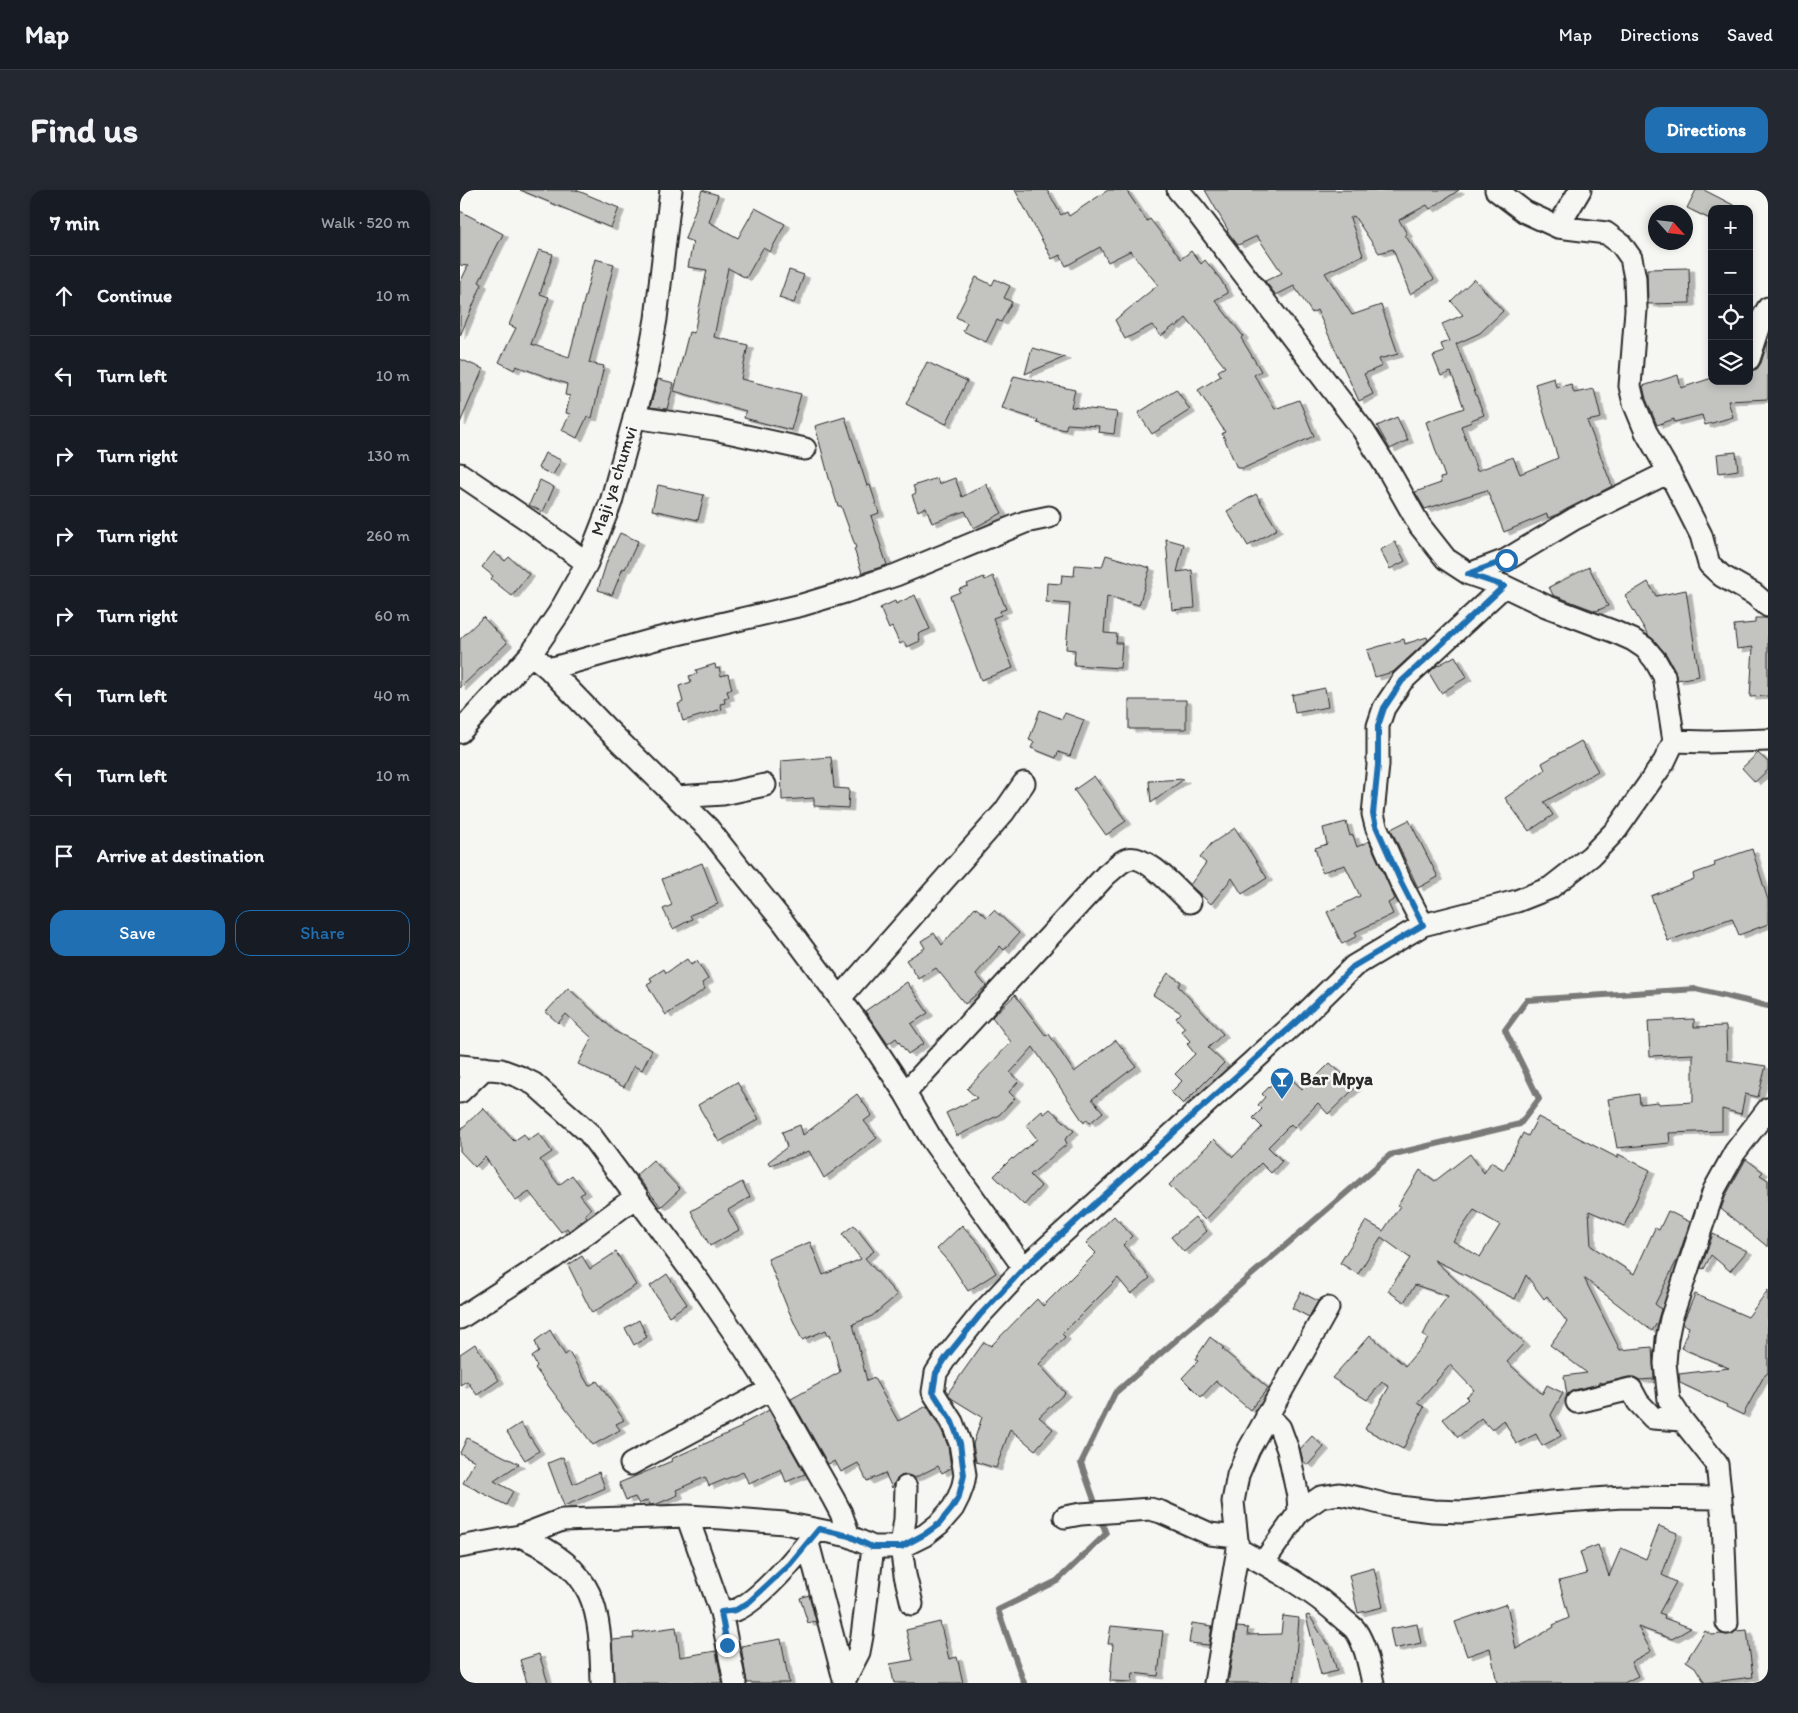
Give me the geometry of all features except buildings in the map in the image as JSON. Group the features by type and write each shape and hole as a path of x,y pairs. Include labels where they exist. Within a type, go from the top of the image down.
{"street":[{"name":"Maji ya chumvi","path":"460,732 531,654 559,613 587,563 611,502 645,379 656,319 671,190"},
{"path":"460,1547 520,1536 562,1520 688,1516 749,1520 813,1536 849,1536 872,1547 901,1547 925,1534 939,1524 952,1508 959,1496 964,1475 960,1443 952,1422 933,1392 936,1373 947,1356 980,1315 1024,1268 1296,1022 1354,966 1423,925 1517,901 1550,888 1592,856 1617,829 1664,762 1674,741 1664,676 1655,660 1645,648 1633,640 1546,606 1504,586 1468,574 1446,559 1420,526 1363,430 1227,251 1178,190"},
{"path":"1496,190 1525,212 1558,227 1606,233 1621,244 1631,258 1635,278 1636,310 1630,386 1634,403 1646,432 1670,472 1701,535 1709,564 1722,576 1754,594 1768,606"},
{"path":"1558,227 1580,190"},
{"path":"1753,347 1762,319 1768,308"},
{"path":"634,417 714,429 805,449"},
{"path":"1468,574 1506,560 1574,519 1670,472"},
{"path":"460,474 587,563"},
{"path":"549,670 656,639 802,605 845,592 896,575 1025,522 1049,517"},
{"path":"1423,925 1401,882 1376,826 1373,814 1378,765 1378,726 1384,708 1402,681 1504,586"},
{"path":"531,654 708,828 784,923 864,1031 905,1093 932,1140 1024,1268"},
{"path":"1674,741 1768,740"},
{"path":"840,998 1004,812 1024,783"},
{"path":"676,797 723,794 765,785"},
{"path":"905,1093 1106,875 1128,859 1135,858 1149,864 1190,902"},
{"path":"460,1066 500,1070 534,1084 589,1133 700,1283 771,1389 841,1513 849,1536"},
{"path":"460,1092 485,1068"},
{"path":"1727,1623 1724,1520 1717,1464 1682,1420 1669,1400 1664,1363 1671,1319 1714,1190 1735,1152 1768,1109"},
{"path":"460,1318 553,1258 637,1196"},
{"path":"1215,1683 1237,1543 1233,1502 1238,1475 1267,1414 1328,1308"},
{"path":"631,1464 771,1389"},
{"path":"1576,1402 1631,1389 1638,1402 1653,1418 1682,1420"},
{"path":"1267,1414 1280,1428 1288,1450 1298,1496 1299,1512"},
{"path":"906,1487 905,1519 901,1547 912,1604"},
{"path":"1263,1563 1299,1512 1321,1497 1339,1494 1364,1498 1391,1506 1433,1511 1464,1512 1552,1502 1622,1497 1721,1498"},
{"path":"1064,1517 1150,1509 1237,1543 1263,1563 1335,1611 1356,1631 1366,1654 1373,1683"},
{"path":"688,1516 721,1612 735,1683"},
{"path":"520,1536 544,1547 568,1565 583,1580 596,1613 601,1653 602,1683"},
{"path":"721,1612 736,1610 749,1602 790,1564 813,1536"},
{"path":"813,1536 844,1682"},
{"path":"844,1682 859,1652 872,1547"}],"waterway":[{"path":"1024,1683 998,1610 1057,1581 1106,1534 1081,1463 1115,1393 1390,1155 1520,1124 1539,1099 1505,1030 1527,1000 1696,989 1768,1006"}],"place":[{"name":"Bar Mpya","path":"1282,1100"}],"route":[{"path":"727,1645 721,1612 736,1610 749,1602 790,1564 819,1529 849,1536 872,1547 901,1547 939,1524 959,1496 964,1475 960,1443 952,1422 933,1392 936,1373 947,1356 980,1315 1024,1268 1303,1016 1354,966 1379,953 1423,925 1401,882 1376,826 1373,814 1378,765 1378,726 1384,708 1402,681 1504,586 1468,574 1506,560"}]}
